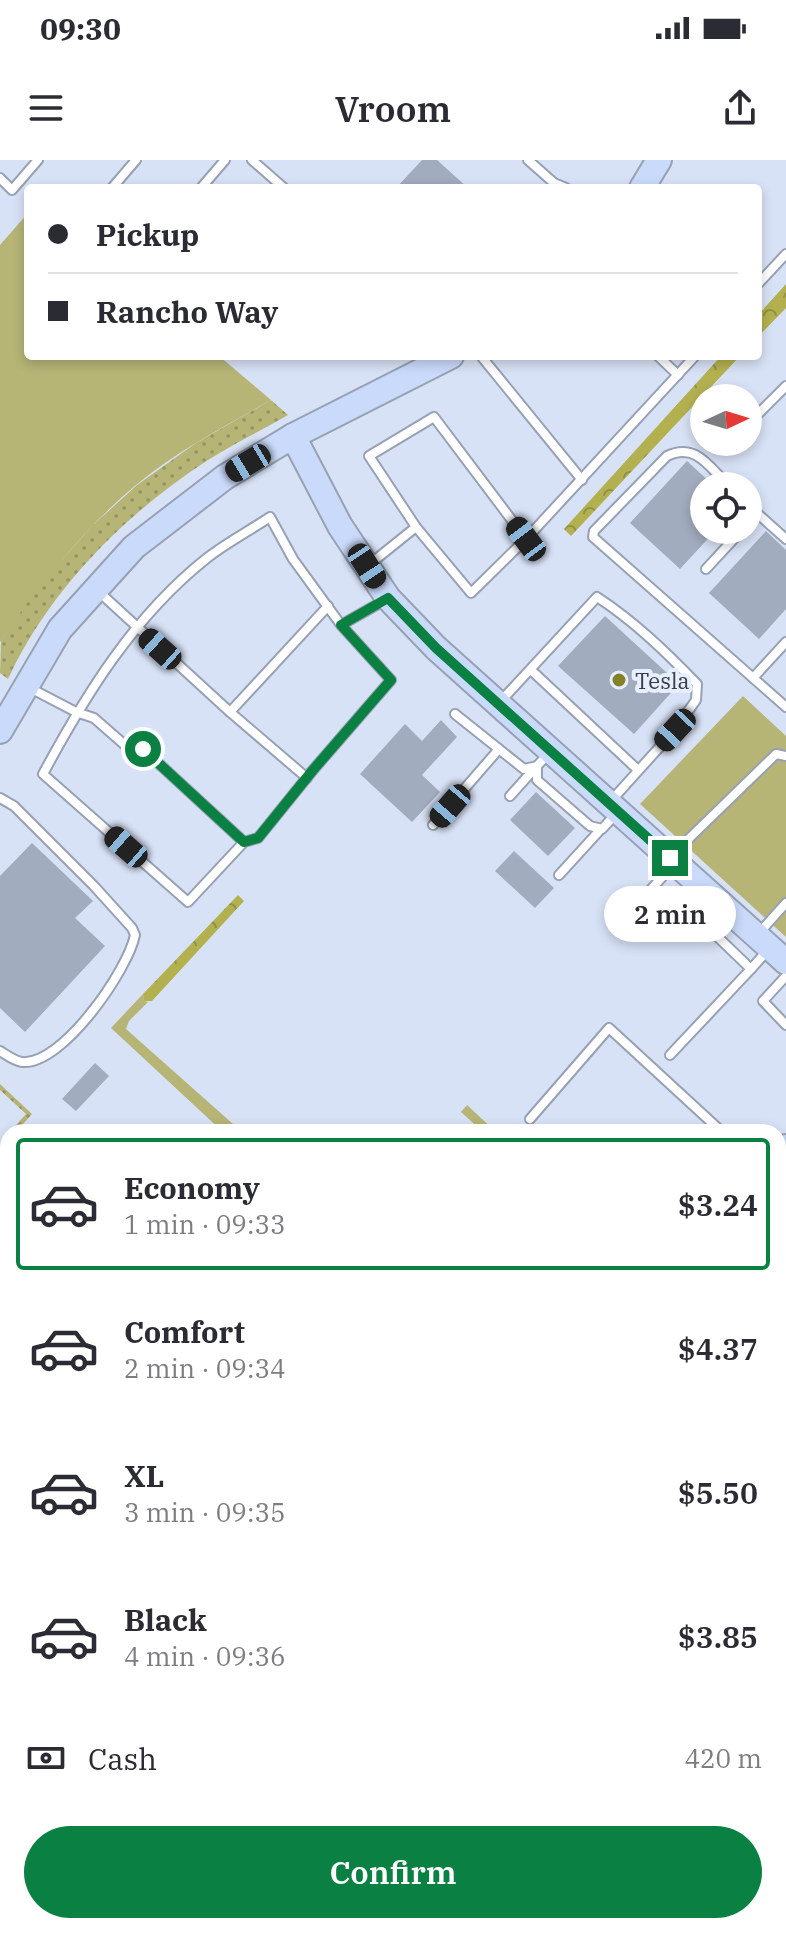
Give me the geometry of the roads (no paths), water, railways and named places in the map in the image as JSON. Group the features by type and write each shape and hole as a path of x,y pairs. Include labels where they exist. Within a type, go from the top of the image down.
{"street":[{"path":"644,184 659,160"},
{"path":"0,731 60,629 134,547 225,477 293,436 440,360"},
{"path":"293,436 340,526 388,598 436,648 499,704 544,758 610,814 672,860 771,948"}],"lane":[{"path":"0,178 12,190 38,160"},
{"path":"115,184 136,160"},
{"path":"204,184 225,160"},
{"path":"252,160 279,184"},
{"path":"528,160 556,184"},
{"path":"762,280 786,254"},
{"path":"484,360 582,480"},
{"path":"662,360 678,375"},
{"path":"526,539 434,417 369,456 416,527 471,593 526,539 582,480 691,360"},
{"path":"762,410 786,386"},
{"path":"715,472 695,453 678,450 656,467 594,531 593,537 786,707"},
{"path":"270,517 293,559 328,606 341,625 391,680 258,838 244,842 188,902 43,774 76,712 119,648 207,558 270,517"},
{"path":"762,517 786,539"},
{"path":"367,566 416,527"},
{"path":"706,569 729,544"},
{"path":"96,589 307,778"},
{"path":"499,704 597,597 624,615 697,684 696,700 675,730 638,770 610,814 559,875"},
{"path":"341,625 388,598"},
{"path":"230,712 328,606"},
{"path":"753,678 786,642"},
{"path":"531,670 638,770"},
{"path":"27,686 94,718 126,746 143,749 244,842"},
{"path":"455,714 524,769 544,758"},
{"path":"433,825 499,749"},
{"path":"696,881 644,936 631,931 624,922 657,885 672,860 778,752 786,756"},
{"path":"510,796 544,758"},
{"path":"0,798 14,806 94,886 135,935 123,968 84,1023 56,1049 25,1063 0,1051"},
{"path":"717,900 698,918 751,969"},
{"path":"670,1055 771,948 786,903"},
{"path":"786,976 763,1001 786,1025"},
{"path":"530,1119 609,1028 707,1124"}],"place":[{"name":"Tesla","path":"619,680"}]}
